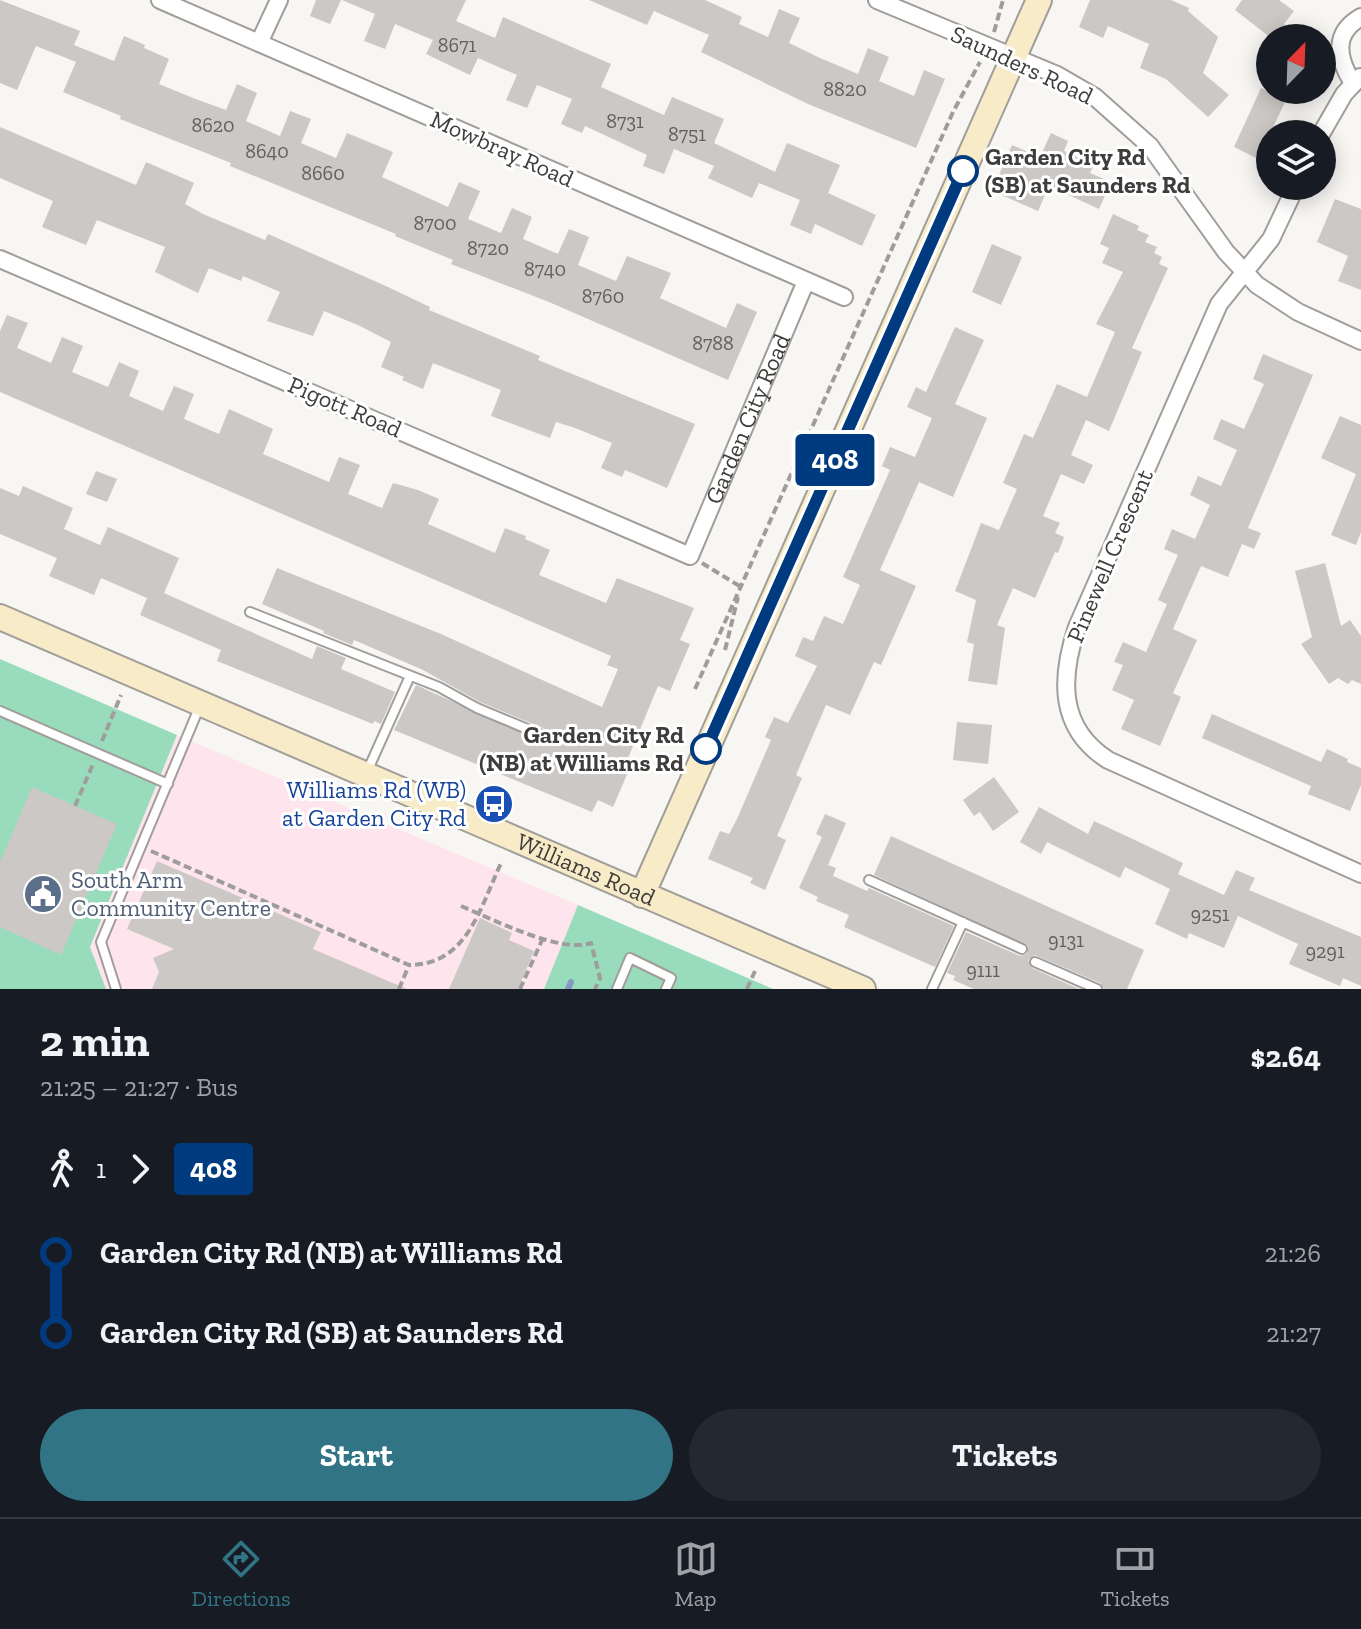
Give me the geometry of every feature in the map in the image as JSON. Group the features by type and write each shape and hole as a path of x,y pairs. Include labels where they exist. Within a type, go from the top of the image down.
{"street":[{"name":"Mowbray Road","path":"160,0 844,297"},
{"path":"259,43 279,0"},
{"name":"Saunders Road","path":"877,0 1083,89 1127,122 1150,146 1242,272 1277,300 1361,341"},
{"path":"642,895 1039,0"},
{"path":"1330,120 1357,80 1342,65 1340,41 1352,22 1361,17"},
{"name":"Pinewell Crescent","path":"1289,200 1271,239 1219,304 1077,627 1066,664 1066,699 1070,718 1083,738 1108,760 1361,874"},
{"name":"Pigott Road","path":"0,259 690,556"},
{"name":"Garden City Road","path":"690,556 806,281"},
{"name":"Williams Road","path":"0,617 863,989"}],"lane":[{"path":"250,612 410,676 554,740"},
{"path":"366,775 410,676"},
{"path":"116,989 101,942 201,704"},
{"path":"1,715 168,784"},
{"path":"869,880 1022,949"},
{"path":"932,989 963,922"},
{"path":"618,987 630,958 671,978 666,989"},
{"path":"1035,962 1097,989"}],"path":[{"path":"998,23 1003,0"},
{"path":"695,689 940,145 980,63"},
{"path":"940,145 949,149"},
{"path":"690,556 741,587"},
{"path":"142,847 409,965 437,962 457,950 502,861"},
{"path":"461,906 543,938 580,947 591,943 600,978 596,987"},
{"path":"520,989 543,938"},
{"path":"399,989 409,965"},
{"path":"747,989 755,971"}],"shaded area":[{"path":"177,735 578,905 544,989 106,989 90,947"}],"green space":[{"path":"0,659 177,735 90,947 106,989 0,989"},
{"path":"578,905 773,989 544,989"}],"building":[{"path":"0,0 80,31 74,45 114,61 124,36 145,45 144,48 169,59 159,84 226,110 237,84 257,93 246,121 280,136 290,111 311,119 301,143 336,158 347,133 393,152 382,177 448,207 459,182 480,191 468,219 501,233 512,208 532,217 523,239 558,254 569,229 589,237 578,265 616,281 627,256 671,273 660,298 726,328 737,303 757,312 728,380 549,302 451,264 453,260 396,234 230,166 231,163 120,119 121,116 63,92 76,62 36,46 17,90 0,83"},
{"path":"316,0 341,0 330,24 310,16"},
{"path":"342,0 466,0 456,21 495,38 503,17 611,64 601,87 664,115 672,97 724,119 714,143 775,172 787,143 840,165 828,193 876,215 862,246 815,224 811,234 790,225 800,200 759,183 752,198 708,178 714,166 674,149 664,174 643,166 647,155 585,126 582,133 561,124 572,99 537,85 527,108 506,100 517,75 478,58 470,75 426,54 433,40 395,24 385,49 364,41 375,14"},
{"path":"589,0 705,0 742,17 739,24 768,37 779,9 800,18 789,43 820,58 858,74 868,48 889,57 879,81 914,96 924,70 945,79 916,148 808,104 701,52 709,35 654,11 647,25"},
{"path":"1090,0 1171,0 1189,8 1188,11 1218,37 1203,73 1229,95 1208,117 1166,79 1140,68 1149,44 1108,26 1103,38 1079,27"},
{"path":"1242,0 1279,0 1294,11 1284,24 1256,26 1235,10"},
{"path":"1256,99 1256,104 1284,104 1277,120 1256,120 1256,158 1234,147"},
{"path":"0,127 136,185 146,162 194,183 185,204 203,214 265,240 268,234 388,287 430,307 429,310 540,356 538,360 695,424 667,488 625,470 622,477 601,468 612,443 556,422 550,438 491,416 501,390 433,363 423,389 402,380 404,377 381,367 391,342 360,326 324,311 313,336 267,321 280,292 243,276 241,281 209,268 198,293 155,272 165,247 97,220 86,245 42,227 53,201 0,178"},
{"path":"1051,133 1068,141 1064,151 1094,165 1090,173 1111,182 1099,209 1049,186 1038,211 992,191 1012,145 1040,157"},
{"path":"1335,200 1361,209 1361,290 1338,281 1348,256 1317,242"},
{"path":"1113,214 1139,226 1137,230 1149,235 1145,242 1157,247 1154,253 1162,257 1159,264 1168,268 1132,348 1142,352 1109,431 1086,420 1071,455 1093,465 1084,484 1061,474 1043,516 1060,523 1055,533 1064,537 1035,598 1013,588 997,625 1005,628 997,685 968,681 974,644 967,642 976,600 955,591 981,523 999,530 1017,489 1003,483 1024,434 1033,438 1057,384 1087,397 1115,332 1096,324 1123,272 1102,263 1109,248 1100,244"},
{"path":"992,244 1022,257 1001,305 972,292"},
{"path":"7,315 28,323 17,348 51,363 62,337 83,346 72,372 108,387 119,362 139,371 129,396 163,411 174,386 194,394 184,419 219,434 229,409 273,429 263,454 329,482 339,457 360,465 348,494 382,508 393,483 418,490 439,499 428,524 495,553 505,528 550,550 539,575 606,603 617,578 694,608 680,640 690,644 670,691 658,686 624,768 629,770 613,807 598,800 592,812 394,730 416,685 551,746 558,746 561,740 557,734 480,702 423,670 354,640 352,645 262,604 277,568 441,634 602,707 618,669 607,665 611,656 0,392 0,331"},
{"path":"955,327 984,340 955,404 987,418 953,497 919,482 880,570 916,586 881,665 874,662 850,715 826,705 796,775 802,778 777,836 786,840 765,890 750,883 753,878 708,859 720,831 729,834 737,819 771,740 765,737 774,717 788,723 817,666 795,656 803,637 813,641 824,616 843,624 860,585 843,577 890,470 882,466 890,447 915,457 932,418 907,407 916,387 926,392"},
{"path":"1263,354 1313,375 1248,528 1261,533 1254,549 1242,544 1228,577 1201,566 1173,629 1197,640 1173,693 1181,697 1160,746 1121,729 1134,700 1112,690 1123,665 1114,662 1123,642 1146,652 1167,604 1158,600 1178,555 1164,549 1172,529 1195,539 1210,505 1190,495 1198,476 1221,486 1237,450 1213,439 1221,419 1244,429 1264,384 1253,379"},
{"path":"1340,416 1361,425 1361,532 1356,545 1331,535 1356,474 1321,458"},
{"path":"96,471 117,479 107,502 86,494"},
{"path":"23,486 73,508 64,529 100,545 108,527 179,558 164,593 312,659 317,646 346,658 341,669 395,692 381,724 374,721 373,724 217,661 221,650 140,615 147,598 101,578 94,595 49,576 57,558 0,534 0,488 19,496"},
{"path":"1325,563 1341,626 1350,620 1361,636 1361,684 1352,680 1348,684 1338,678 1329,684 1301,644 1312,637 1295,571"},
{"path":"1212,714 1321,762 1327,749 1361,768 1361,785 1350,811 1308,794 1311,786 1202,738"},
{"path":"957,722 992,725 988,764 953,760"},
{"path":"994,777 1019,812 993,831 980,812 974,816 963,800"},
{"name":"South Arm Community Centre","path":"32,787 117,824 61,955 0,927 0,862"},
{"path":"1039,807 1088,834 1094,821 1137,841 1183,863 1178,874 1224,895 1236,870 1255,878 1249,890 1361,937 1361,986 1343,978 1340,986 1289,964 1298,944 1238,916 1224,948 1189,933 1187,939 1155,924 1170,889 1125,867 1120,878 1047,842 1041,854 1020,842"},
{"path":"825,814 846,823 828,865 836,868 833,876 867,891 869,888 954,926 935,967 844,927 849,915 816,901 818,897 799,888 822,837 816,834"},
{"path":"891,836 1144,950 1127,989 1104,989 1100,983 1035,955 1028,960 1032,968 1079,989 974,989 953,980 955,976 947,973 966,932 1020,956 1027,954 1028,946 874,875"},
{"path":"157,861 321,932 313,949 407,989 152,989 159,972 153,958 174,949 127,929"},
{"path":"480,918 512,933 509,940 534,951 518,989 449,989"}],"waterway":[{"path":"568,989 571,982"}],"bus line":[{"name":"408","path":"706,749 963,171"}],"place":[{"name":"Garden City Rd (SB) at Saunders Rd","path":"963,171"},
{"name":"Garden City Rd (NB) at Williams Rd","path":"706,749"},
{"name":"Williams Rd (WB) at Garden City Rd","path":"494,804"},
{"name":"South Arm Community Centre","path":"43,894"}]}
